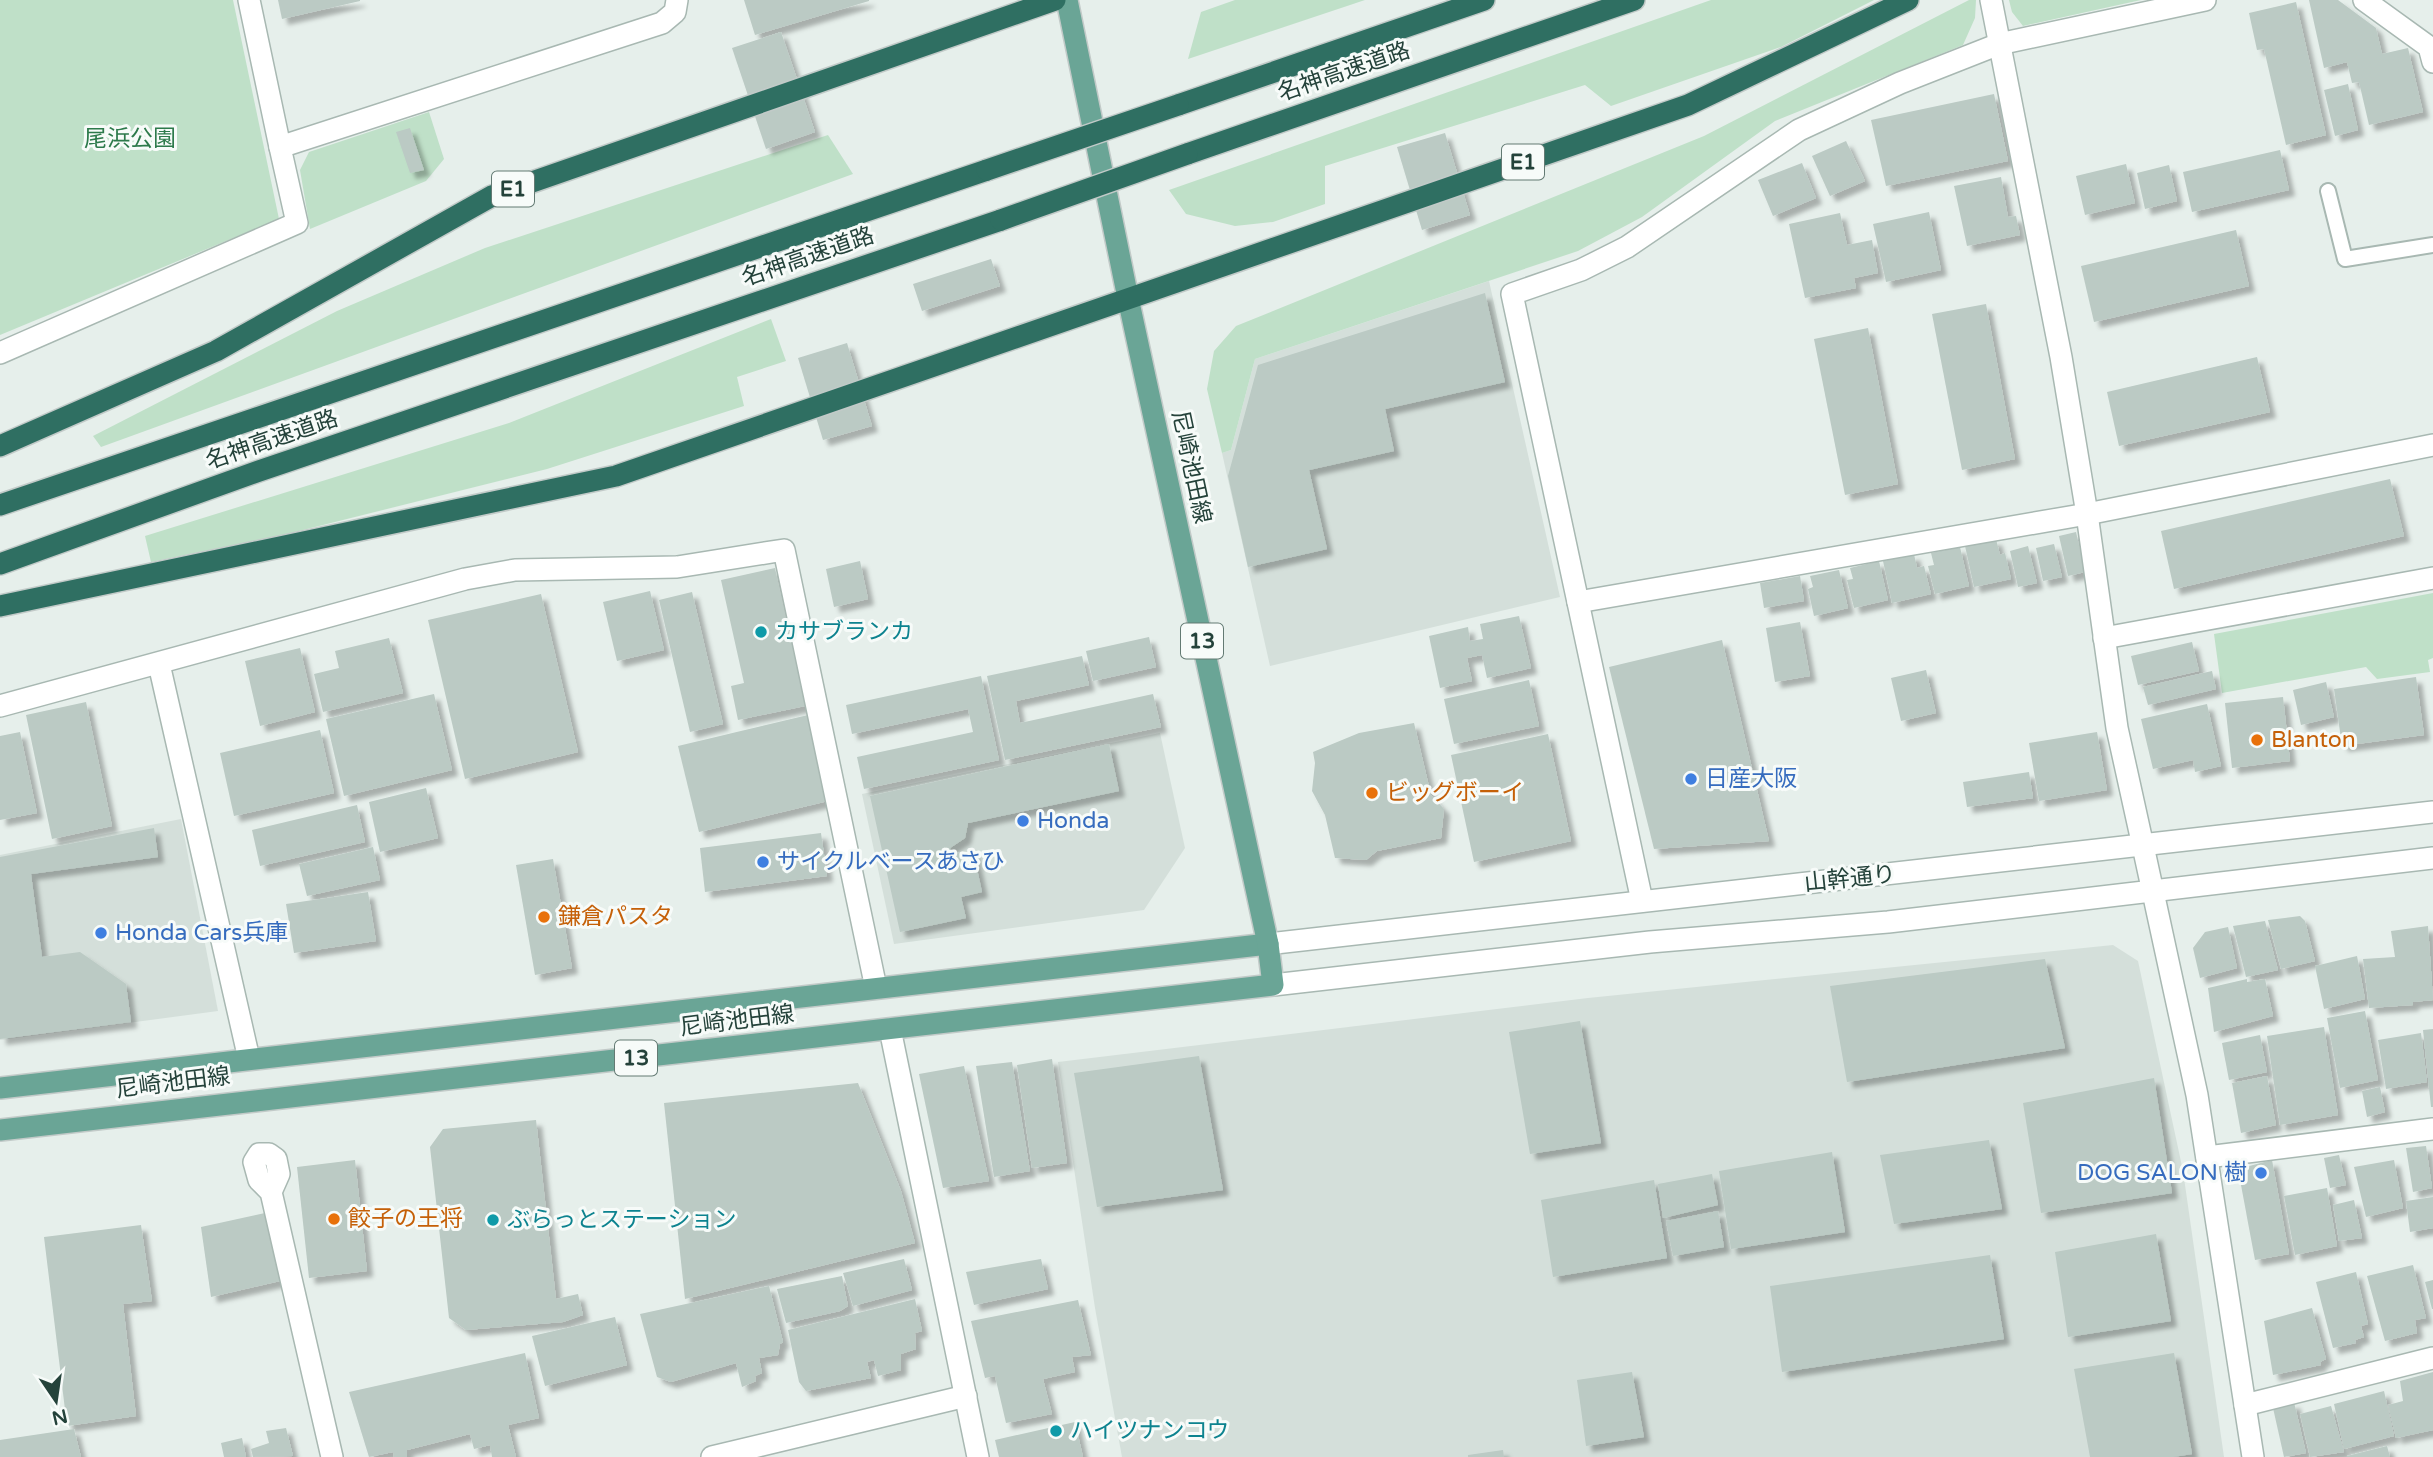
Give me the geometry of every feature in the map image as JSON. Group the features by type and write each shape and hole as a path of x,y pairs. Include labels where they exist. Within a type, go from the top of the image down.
{"highway":[{"name":"E1","path":"0,446 216,351 492,197 1055,0"},
{"name":"名神高速道路","path":"0,505 1484,0"},
{"name":"名神高速道路","path":"0,564 259,471 1001,220 1634,0"},
{"name":"E1","path":"0,606 615,476 1688,105 1908,0"}],"main road":[{"name":"尼崎池田線","path":"0,1130 1273,985 1268,944 1128,298 1067,0"},
{"name":"尼崎池田線","path":"0,1088 1268,944"}],"street":[{"path":"0,353 297,223 249,0"},
{"path":"280,147 662,23 675,12 677,0"},
{"path":"1991,0 2031,197 2087,514 2117,728 2181,1020 2207,1157 2253,1457"},
{"path":"1642,901 1512,294 1581,270 1627,247 1799,131 1900,83 1999,44 2205,0"},
{"path":"2364,0 2430,47 2433,62"},
{"path":"1578,602 2087,514 2433,445"},
{"path":"0,706 465,579 515,570 677,567 784,550 876,989"},
{"path":"2104,638 2433,579"},
{"path":"159,664 249,1059"},
{"name":"山幹通り","path":"1268,944 2433,812"},
{"name":"山幹通り","path":"1273,985 1650,942 1888,922 2433,858"},
{"path":"890,1029 978,1457"},
{"path":"2207,1157 2433,1129"},
{"path":"271,1192 331,1457"},
{"path":"2245,1405 2433,1358"},
{"path":"712,1457 966,1396"}],"lane":[{"path":"2328,191 2345,259 2433,245"}],"shaded area":[{"path":"1489,281 1560,597 1270,666 1222,453 1231,450 1255,359"},
{"name":"Honda","path":"1160,733 1185,848 1144,910 894,944 862,794"},
{"name":"Honda Cars兵庫","path":"181,819 218,1011 0,1040 0,855"},
{"path":"2113,945 2138,961 2183,1171 2224,1457 1122,1457 1095,1308 1058,1062 1588,998"}],"green space":[{"name":"尾浜公園","path":"0,0 233,0 279,219 0,335"},
{"path":"1235,0 1365,0 1188,59 1201,12"},
{"path":"1711,0 1874,0 1781,47 1611,106 1585,85 1325,166 1325,204 1273,222 1235,226 1186,214 1169,190"},
{"path":"1969,0 1976,0 1975,18 1963,45 1775,121 1642,217 1578,251 1255,359 1231,450 1222,453 1207,389 1214,351 1236,326 1704,136"},
{"path":"2009,0 2141,0 2023,26 2012,12"},
{"path":"429,112 444,159 426,181 310,229 300,170 309,152"},
{"path":"828,135 853,174 101,447 93,436 337,311 485,248"},
{"path":"771,319 786,361 737,377 744,406 547,469 283,535 151,562 145,536 509,423"},
{"path":"2433,593 2433,658 2428,660 2430,672 2377,679 2366,667 2222,693 2214,634"}],"building":[{"path":"278,0 360,0 360,1 282,19"},
{"path":"744,0 869,0 869,1 755,35"},
{"path":"2309,0 2338,0 2376,28 2382,54 2408,48 2423,112 2369,125 2359,82 2352,83 2347,62 2324,68"},
{"path":"2296,2 2326,135 2286,145 2264,49 2257,50 2249,13"},
{"path":"781,32 815,132 766,149 732,48"},
{"path":"2348,84 2358,130 2335,136 2324,90"},
{"path":"1994,94 2008,161 1886,186 1871,120"},
{"path":"410,128 424,170 410,173 396,132"},
{"path":"1445,133 1470,215 1422,230 1397,147"},
{"path":"1846,141 1865,181 1830,196 1812,156"},
{"path":"2280,150 2289,190 2192,212 2183,172"},
{"path":"1802,163 1816,198 1773,216 1758,180"},
{"path":"2126,164 2135,203 2085,215 2076,176"},
{"path":"2169,165 2177,201 2145,209 2137,173"},
{"path":"2001,177 2008,217 2016,216 2020,235 1967,246 1954,186"},
{"path":"1929,212 1941,270 1886,282 1873,224"},
{"path":"1840,213 1847,245 1872,240 1878,273 1854,278 1856,288 1805,298 1789,224"},
{"path":"2236,230 2249,286 2094,322 2081,266"},
{"path":"991,259 1000,286 922,311 913,284"},
{"path":"1485,293 1505,382 1385,409 1394,451 1309,470 1327,549 1248,567 1228,476 1258,365"},
{"path":"1986,304 2015,459 1962,470 1932,314"},
{"path":"1868,328 1898,484 1845,495 1814,339"},
{"path":"847,343 872,426 823,440 798,358"},
{"path":"2257,357 2270,412 2119,446 2107,392"},
{"path":"2390,479 2404,536 2174,589 2161,531"},
{"path":"2076,532 2085,572 2068,576 2059,536"},
{"path":"1996,539 2000,555 2005,553 2011,579 1974,587 1965,546"},
{"path":"2054,544 2062,577 2043,581 2036,548"},
{"path":"2028,546 2037,583 2018,587 2010,551"},
{"path":"1960,547 1969,586 1935,594 1928,566 1934,565 1931,553"},
{"path":"1914,554 1917,568 1924,566 1931,594 1892,603 1883,561"},
{"path":"860,561 868,599 834,607 826,569"},
{"path":"1879,561 1888,600 1854,608 1847,580 1853,579 1850,568"},
{"name":"カサブランカ","path":"775,568 805,706 738,720 731,686 744,683 721,580"},
{"path":"1839,570 1848,608 1814,616 1808,589 1813,587 1810,576"},
{"path":"1800,576 1804,601 1764,608 1760,583"},
{"path":"650,591 664,650 617,661 603,602"},
{"path":"692,592 723,724 690,732 659,600"},
{"path":"541,594 578,752 465,779 428,620"},
{"path":"1519,616 1531,668 1487,678 1482,655 1467,658 1472,681 1440,688 1429,636 1468,627 1470,641 1483,639 1480,624"},
{"path":"1800,622 1810,676 1775,682 1766,628"},
{"path":"1149,637 1156,667 1093,681 1086,651"},
{"path":"389,638 403,693 323,712 314,674 339,668 335,651"},
{"path":"1722,640 1769,841 1654,849 1609,667"},
{"path":"2192,642 2199,671 2138,685 2131,656"},
{"path":"300,648 315,712 260,726 245,661"},
{"path":"1082,656 1089,685 1016,701 1020,723 1153,694 1161,727 1005,760 987,676"},
{"path":"1926,670 1936,713 1901,721 1891,678"},
{"path":"2212,671 2216,689 2148,705 2143,687"},
{"path":"981,676 999,760 864,789 857,757 973,732 968,709 852,734 846,705"},
{"path":"2416,677 2424,735 2342,746 2334,689"},
{"path":"1529,680 1539,726 1454,744 1444,699"},
{"path":"2326,682 2334,717 2301,725 2293,690"},
{"path":"434,694 452,770 344,796 326,719"},
{"path":"2283,697 2290,761 2232,768 2225,703"},
{"path":"86,702 112,826 52,839 26,715"},
{"path":"2207,704 2221,766 2195,772 2193,760 2153,769 2141,719"},
{"path":"808,715 828,801 699,832 678,746"},
{"name":"ビッグボーイ","path":"1414,723 1431,795 1444,809 1441,838 1377,851 1366,860 1335,858 1325,815 1312,791 1315,763 1313,752 1359,733"},
{"path":"320,730 334,793 234,816 220,753"},
{"path":"20,732 37,813 0,820 0,736"},
{"path":"2097,732 2107,790 2039,801 2029,743"},
{"path":"1548,734 1571,841 1474,862 1451,755"},
{"path":"1109,744 1119,791 968,823 965,838 950,848 952,854 973,850 982,892 961,897 966,918 900,932 870,796"},
{"path":"2029,772 2033,798 1967,807 1963,782"},
{"path":"426,788 438,838 380,852 369,802"},
{"path":"357,805 365,842 260,866 252,830"},
{"path":"154,828 158,857 31,874 42,957 80,952 126,984 131,1022 0,1039 0,857"},
{"name":"サイクルベースあさひ","path":"821,833 827,876 705,892 700,848"},
{"path":"373,847 380,880 307,896 299,864"},
{"name":"鎌倉パスタ","path":"553,859 572,968 535,975 516,865"},
{"path":"368,892 376,941 294,953 286,904"},
{"path":"2300,916 2305,921 2315,961 2281,969 2268,920"},
{"path":"2265,921 2278,970 2246,977 2233,926"},
{"path":"2428,926 2433,1000 2413,1002 2413,1005 2369,1008 2363,959 2395,957 2391,931"},
{"path":"2228,927 2237,968 2200,978 2193,948 2205,932"},
{"path":"2357,956 2365,999 2324,1009 2315,966"},
{"path":"2045,959 2065,1048 1847,1082 1830,986"},
{"path":"2247,979 2247,982 2265,979 2273,1016 2214,1032 2208,988"},
{"path":"2365,1011 2378,1080 2340,1088 2327,1018"},
{"path":"1580,1021 1601,1143 1530,1154 1509,1032"},
{"path":"2324,1027 2338,1115 2280,1125 2267,1036"},
{"path":"2433,1029 2433,1107 2431,1107 2423,1030"},
{"path":"2421,1033 2427,1082 2386,1089 2378,1040"},
{"path":"2260,1035 2267,1072 2229,1080 2222,1043"},
{"path":"1199,1056 1223,1190 1097,1207 1074,1073"},
{"path":"1052,1059 1067,1163 1032,1168 1017,1065"},
{"path":"1012,1062 1030,1171 994,1177 976,1066"},
{"path":"964,1066 989,1181 943,1188 919,1074"},
{"path":"2267,1076 2276,1125 2241,1133 2232,1083"},
{"path":"2154,1078 2172,1193 2041,1213 2023,1103"},
{"path":"858,1083 901,1191 915,1243 685,1299 664,1103"},
{"path":"2380,1087 2385,1112 2367,1117 2362,1091"},
{"name":"ぶらっとステーション","path":"536,1120 556,1299 578,1294 583,1315 563,1322 466,1330 449,1318 430,1147 443,1129"},
{"path":"1989,1140 2002,1209 1894,1224 1880,1155"},
{"path":"2426,1146 2432,1188 2413,1192 2406,1148"},
{"path":"1832,1152 1845,1232 1731,1249 1719,1171"},
{"path":"2339,1155 2346,1185 2330,1188 2324,1158"},
{"path":"355,1160 367,1271 309,1278 297,1167"},
{"path":"2272,1160 2289,1254 2255,1260 2238,1169"},
{"path":"2394,1160 2403,1208 2366,1217 2354,1167"},
{"path":"1712,1174 1718,1205 1663,1218 1658,1184"},
{"path":"1654,1180 1667,1258 1553,1277 1541,1200"},
{"path":"2327,1188 2337,1246 2295,1255 2284,1196"},
{"path":"2433,1197 2433,1228 2410,1232 2406,1201"},
{"path":"2354,1200 2362,1238 2339,1241 2333,1205"},
{"path":"1718,1211 1724,1247 1673,1256 1666,1221"},
{"path":"265,1213 280,1281 211,1297 201,1227"},
{"path":"141,1225 152,1301 123,1304 136,1416 67,1426 44,1237"},
{"path":"2156,1234 2171,1321 2068,1337 2055,1252"},
{"path":"1990,1255 2004,1339 1782,1372 1770,1286"},
{"path":"904,1259 912,1290 853,1306 843,1273"},
{"path":"1041,1259 1048,1289 974,1305 966,1272"},
{"path":"2413,1265 2426,1318 2415,1320 2417,1333 2385,1341 2367,1276"},
{"path":"2356,1272 2368,1324 2361,1326 2364,1337 2355,1340 2356,1343 2333,1348 2316,1282"},
{"path":"842,1276 848,1306 840,1311 786,1323 777,1289"},
{"path":"2433,1280 2433,1309 2432,1309 2425,1282"},
{"path":"769,1286 783,1342 778,1355 759,1358 762,1373 755,1376 756,1381 742,1387 736,1363 671,1382 657,1377 640,1314"},
{"path":"915,1299 922,1331 915,1333 916,1349 901,1354 901,1370 878,1376 874,1360 867,1362 871,1378 806,1391 799,1382 788,1330"},
{"path":"1078,1300 1091,1355 1072,1357 1075,1372 1043,1379 1052,1414 1006,1423 995,1376 985,1378 971,1321"},
{"path":"2312,1308 2326,1359 2320,1362 2321,1365 2273,1375 2264,1321"},
{"path":"615,1317 627,1365 545,1386 532,1336"},
{"path":"525,1353 539,1418 508,1425 516,1457 492,1457 490,1445 474,1449 470,1434 407,1450 407,1457 394,1457 393,1452 369,1457 349,1392"},
{"path":"2174,1353 2192,1454 2173,1457 2090,1457 2074,1369"},
{"path":"1632,1372 1644,1437 1586,1446 1577,1380"},
{"path":"2433,1372 2433,1430 2396,1438 2388,1405 2403,1401 2400,1381"},
{"path":"2384,1391 2394,1436 2344,1449 2334,1404"},
{"path":"2294,1402 2306,1453 2284,1457 2273,1408"},
{"path":"2331,1406 2344,1452 2310,1457 2300,1414"},
{"name":"ハイツナンコウ","path":"1075,1422 1083,1457 999,1457 995,1440"},
{"path":"286,1428 293,1456 253,1457 251,1449 269,1443 266,1431"},
{"path":"74,1429 81,1457 0,1457 0,1440"},
{"path":"242,1438 246,1457 224,1457 221,1443"},
{"path":"2387,1446 2390,1457 2347,1457 2347,1456"},
{"path":"1503,1450 1504,1457 1468,1457 1468,1455"}],"place":[{"name":"カサブランカ","path":"761,632"},
{"name":"Blanton","path":"2257,740"},
{"name":"日産大阪","path":"1691,779"},
{"name":"ビッグボーイ","path":"1372,793"},
{"name":"Honda","path":"1023,821"},
{"name":"サイクルベースあさひ","path":"763,862"},
{"name":"鎌倉パスタ","path":"544,917"},
{"name":"Honda Cars兵庫","path":"101,933"},
{"name":"DOG SALON 樹","path":"2261,1173"},
{"name":"餃子の王将","path":"334,1219"},
{"name":"ぶらっとステーション","path":"493,1220"},
{"name":"ハイツナンコウ","path":"1056,1431"}]}
